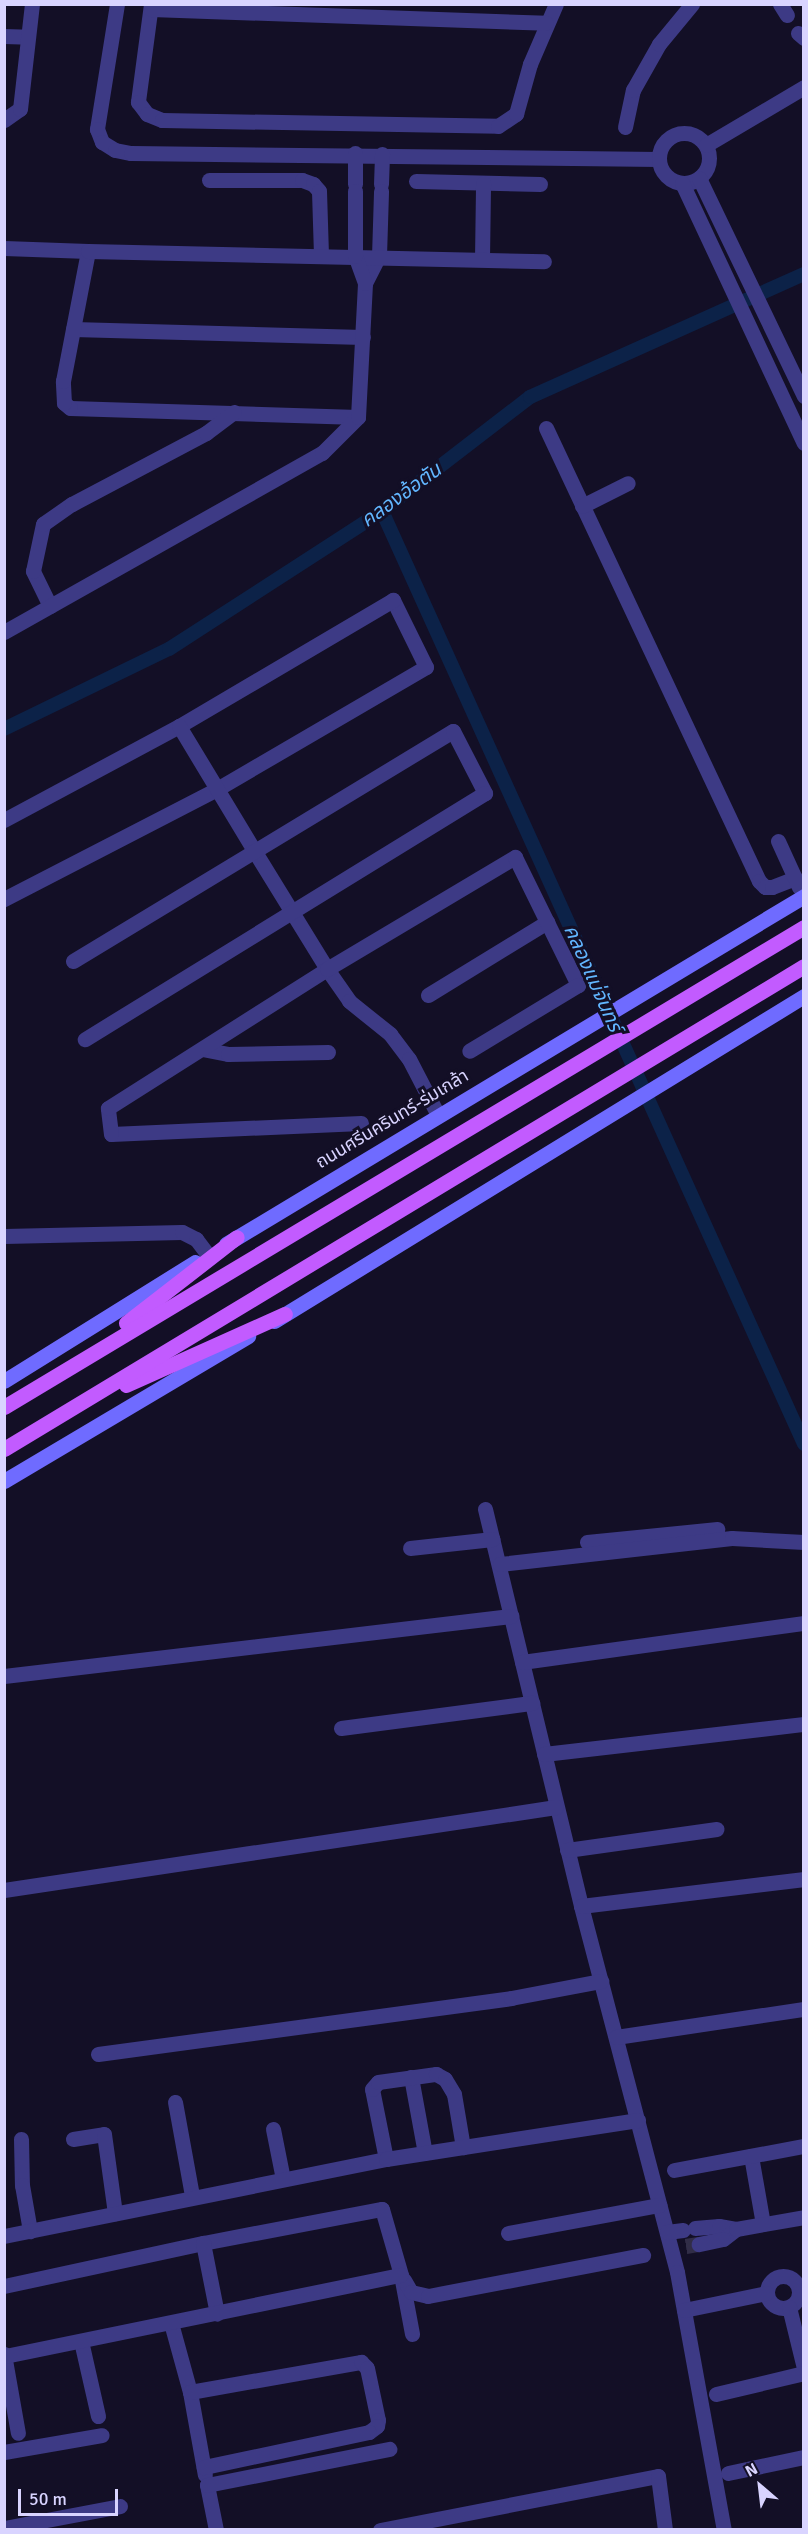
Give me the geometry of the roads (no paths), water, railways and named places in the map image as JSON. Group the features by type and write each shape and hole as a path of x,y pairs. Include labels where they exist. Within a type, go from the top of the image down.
{"main road":[{"name":"ถนนศรีนครินทร์-ร่มเกล้า","path":"4,1381 438,1114 804,896"},
{"path":"4,1407 804,927"},
{"path":"4,1449 608,1082 804,966"},
{"path":"4,1481 285,1314 804,996"},
{"path":"71,1365 237,1237"},
{"path":"69,1410 285,1314"}],"street":[{"path":"4,120 20,109 32,4"},
{"path":"117,4 98,110 102,142 131,153 355,153 659,159"},
{"path":"546,23 151,7 138,102 147,114 162,120 498,126 516,114 546,23 556,4"},
{"path":"625,127 633,90 659,44 692,4"},
{"path":"4,36 28,37"},
{"path":"706,145 804,87"},
{"path":"682,183 699,178 708,166 706,145 699,137 677,134 661,148 659,159 666,175 682,183 804,443"},
{"path":"4,632 204,523 322,453 358,417 365,283 355,256 355,153"},
{"path":"365,283 379,256 382,154"},
{"path":"699,178 804,396"},
{"path":"209,180 302,180 313,184 319,191 321,255"},
{"path":"416,181 540,184"},
{"path":"482,260 483,183"},
{"path":"4,248 543,261"},
{"path":"88,251 62,393 63,403 70,408 358,417"},
{"path":"73,329 363,337"},
{"path":"50,606 33,571 43,524 72,504 206,433 234,412"},
{"path":"546,428 759,881 765,887 772,887 795,878"},
{"path":"582,506 628,483"},
{"path":"4,820 179,726 393,600 426,667 218,789 4,899"},
{"path":"179,726 327,969 350,1001 390,1034 438,1114"},
{"path":"73,961 453,731 485,793 85,1039"},
{"path":"778,841 804,896"},
{"path":"361,1123 111,1134 108,1108 327,969 515,857 578,986 468,1051"},
{"path":"428,996 547,922"},
{"path":"201,1049 228,1054 328,1052"},
{"path":"4,1236 182,1232 196,1239 208,1255"},
{"path":"485,1509 581,1906 667,2232 685,2246 723,2239 736,2229"},
{"path":"500,1564 717,1529"},
{"path":"587,1542 607,1546 732,1538 804,1542"},
{"path":"410,1548 493,1539"},
{"path":"4,1677 512,1616"},
{"path":"522,1662 804,1623"},
{"path":"340,1728 532,1703"},
{"path":"544,1754 804,1724"},
{"path":"4,1890 556,1806"},
{"path":"567,1850 717,1829"},
{"path":"581,1906 804,1879"},
{"path":"98,2054 511,1998 601,1981"},
{"path":"616,2037 804,2009"},
{"path":"386,2159 372,2089 378,2082 435,2074 450,2084 463,2147"},
{"path":"411,2077 425,2153"},
{"path":"175,2102 192,2196"},
{"path":"4,2236 192,2196 386,2159 638,2120"},
{"path":"273,2129 283,2179"},
{"path":"73,2139 104,2134 114,2213"},
{"path":"21,2139 22,2185 30,2231"},
{"path":"674,2170 804,2146"},
{"path":"751,2156 763,2224"},
{"path":"508,2233 659,2205"},
{"path":"4,2286 380,2208 401,2275 412,2334"},
{"path":"667,2232 719,2226 736,2229 804,2217"},
{"path":"203,2243 217,2314"},
{"path":"685,2246 684,2310 724,2529"},
{"path":"401,2275 411,2292 428,2296 643,2255"},
{"path":"18,2433 5,2355 401,2275"},
{"path":"784,2276 794,2280 801,2290 797,2300 789,2307 774,2306 766,2293 773,2279 784,2276"},
{"path":"684,2310 766,2293"},
{"path":"789,2307 804,2368"},
{"path":"171,2323 189,2392 216,2529"},
{"path":"81,2341 98,2415"},
{"path":"189,2392 361,2362 368,2368 378,2420 377,2426 369,2432 204,2467"},
{"path":"716,2394 804,2373"},
{"path":"4,2452 102,2435"},
{"path":"207,2485 388,2449"},
{"path":"728,2473 804,2457"},
{"path":"380,2529 418,2526 658,2476 665,2529"},
{"path":"4,2528 120,2506"}],"waterway":[{"name":"คลองอ้อตัน","path":"4,729 169,649 382,511 530,397 804,274"},
{"name":"คลองแม่จันทร์","path":"382,511 804,1444"}],"tunnel":[{"path":"686,2246 699,2244"}]}
